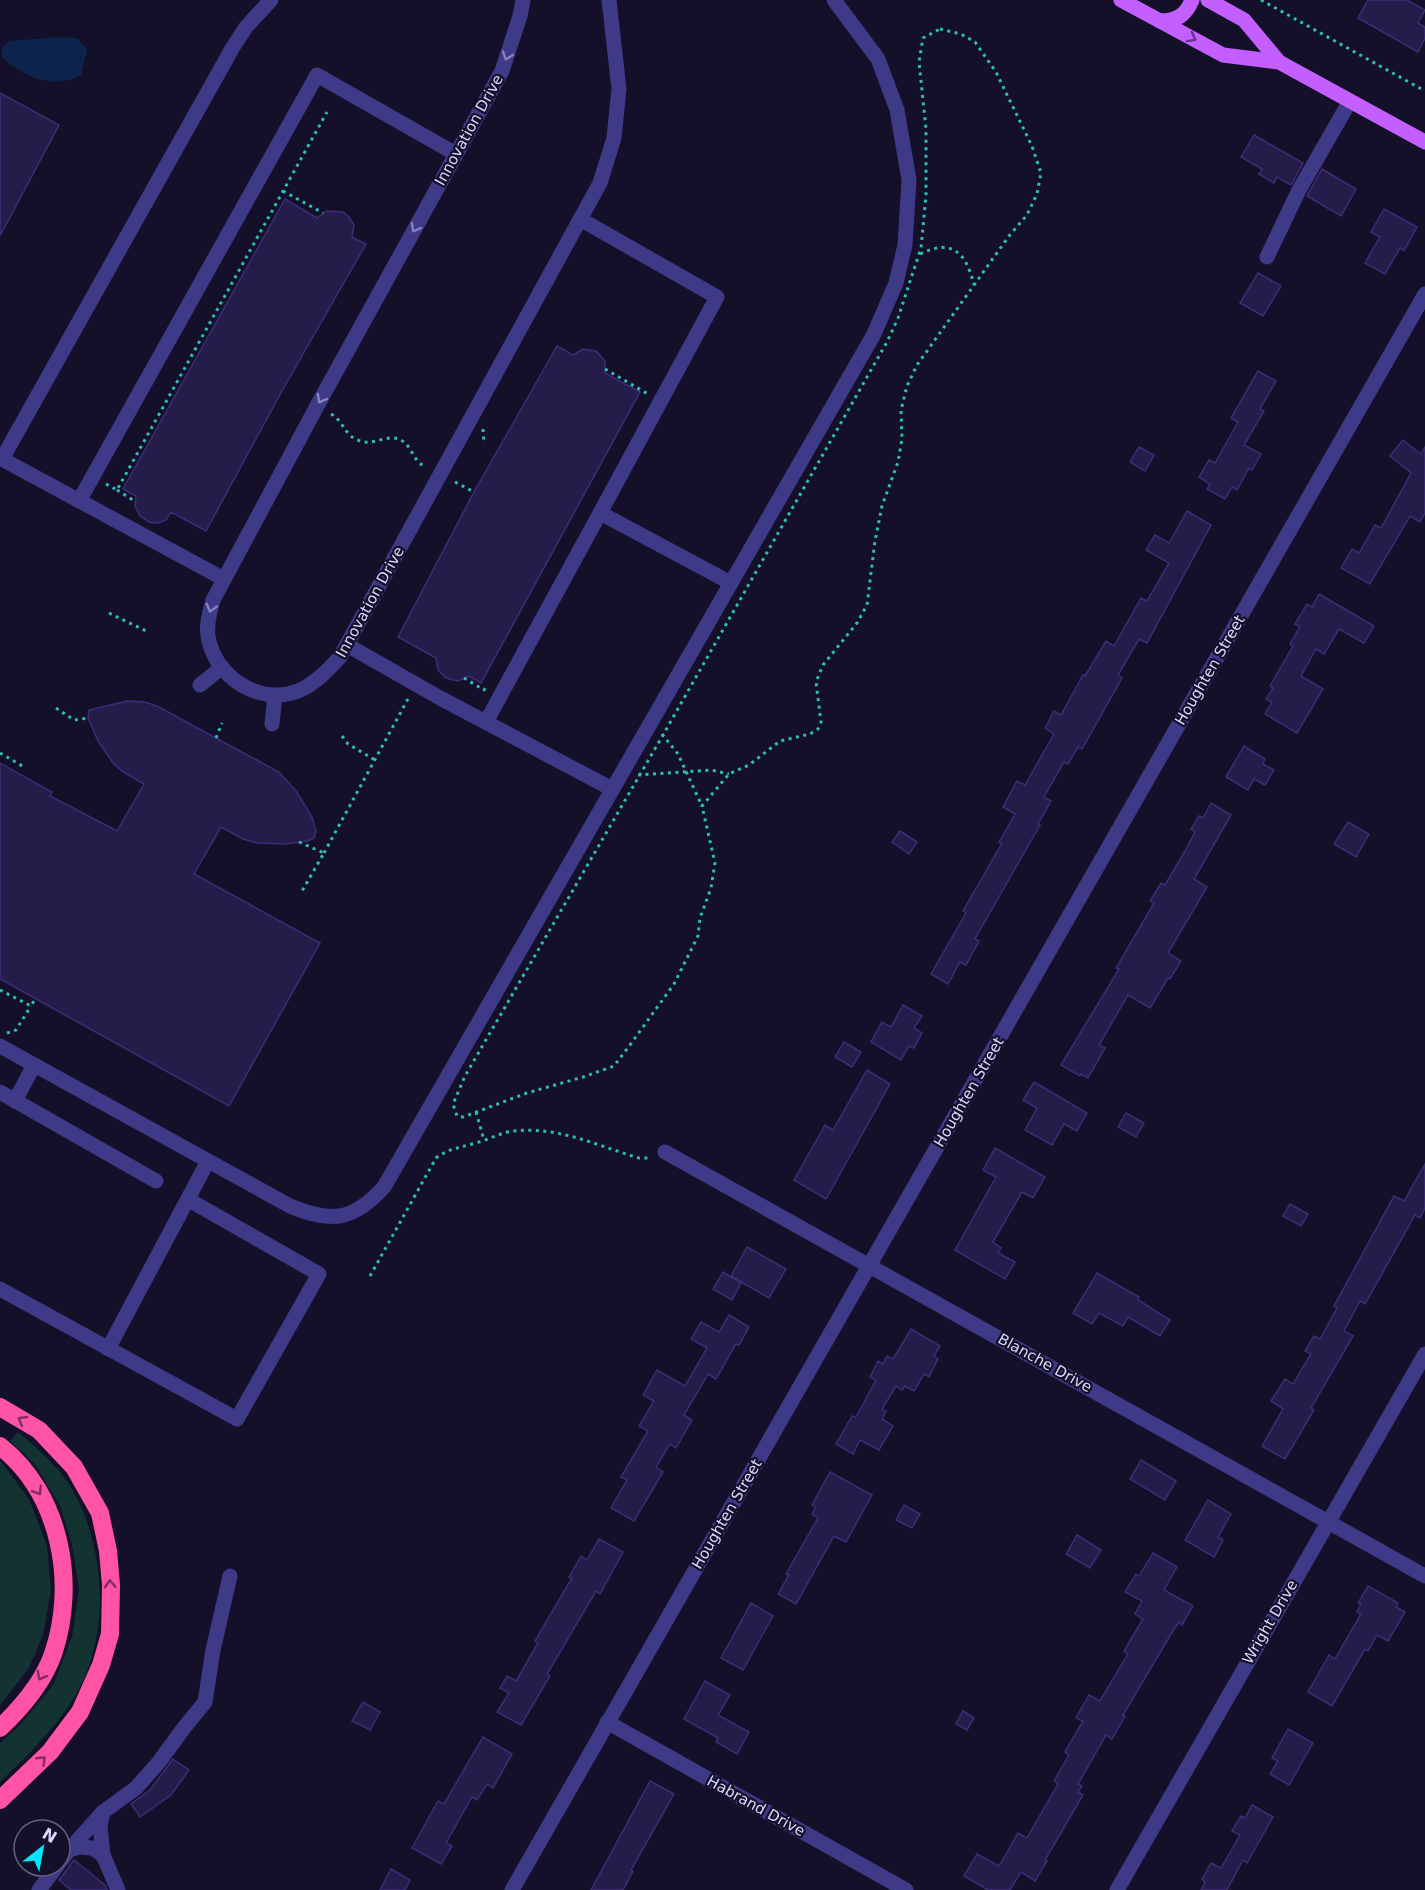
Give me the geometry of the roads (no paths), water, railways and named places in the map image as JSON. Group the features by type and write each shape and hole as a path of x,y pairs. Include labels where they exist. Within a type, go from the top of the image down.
{"highway":[{"path":"0,1407 39,1430 74,1467 100,1513 108,1551 111,1585 110,1634 80,1712 50,1752 0,1800"},
{"path":"0,1446 36,1487 52,1516 61,1553 63,1584 62,1620 52,1656 31,1695 0,1728"}],"main road":[{"path":"1121,0 1223,55 1279,62"},
{"path":"1161,21 1178,18 1185,13 1192,0"},
{"path":"1208,0 1244,20 1279,62 1425,142"}],"street":[{"path":"224,579 1,461 233,47 246,27 271,0"},
{"name":"Innovation Drive","path":"523,0 502,71 213,600 208,618 208,636 213,651 222,667 245,688 263,696 298,691 327,672 340,657 600,183 614,138 619,89 609,0"},
{"path":"1,1040 34,1065 290,1206 321,1218 344,1216 359,1210 384,1187 874,334 896,283 905,245 909,180 897,110 878,59 834,0"},
{"path":"79,501 317,75 456,154"},
{"path":"1267,257 1299,190 1350,101"},
{"path":"486,722 717,297 580,219"},
{"name":"Houghten Street","path":"512,1890 1425,294"},
{"path":"600,513 731,583"},
{"path":"347,645 612,789"},
{"path":"200,685 222,667"},
{"path":"272,724 275,695"},
{"path":"15,1101 34,1065"},
{"path":"0,1092 156,1181"},
{"name":"Blanche Drive","path":"665,1152 1425,1576"},
{"path":"108,1349 208,1161"},
{"path":"0,1289 237,1419 319,1274 189,1200"},
{"name":"Wright Drive","path":"1117,1890 1425,1354"},
{"path":"72,1848 103,1812 136,1788 205,1702 213,1650 230,1576"},
{"name":"Habrand Drive","path":"607,1722 906,1890"},
{"path":"103,1812 100,1826 103,1856 118,1890"},
{"path":"72,1852 80,1847 92,1848 103,1856"}],"water":[{"path":"59,37 77,38 87,49 81,75 60,81 39,79 19,70 2,57 2,47 10,41"}]}
